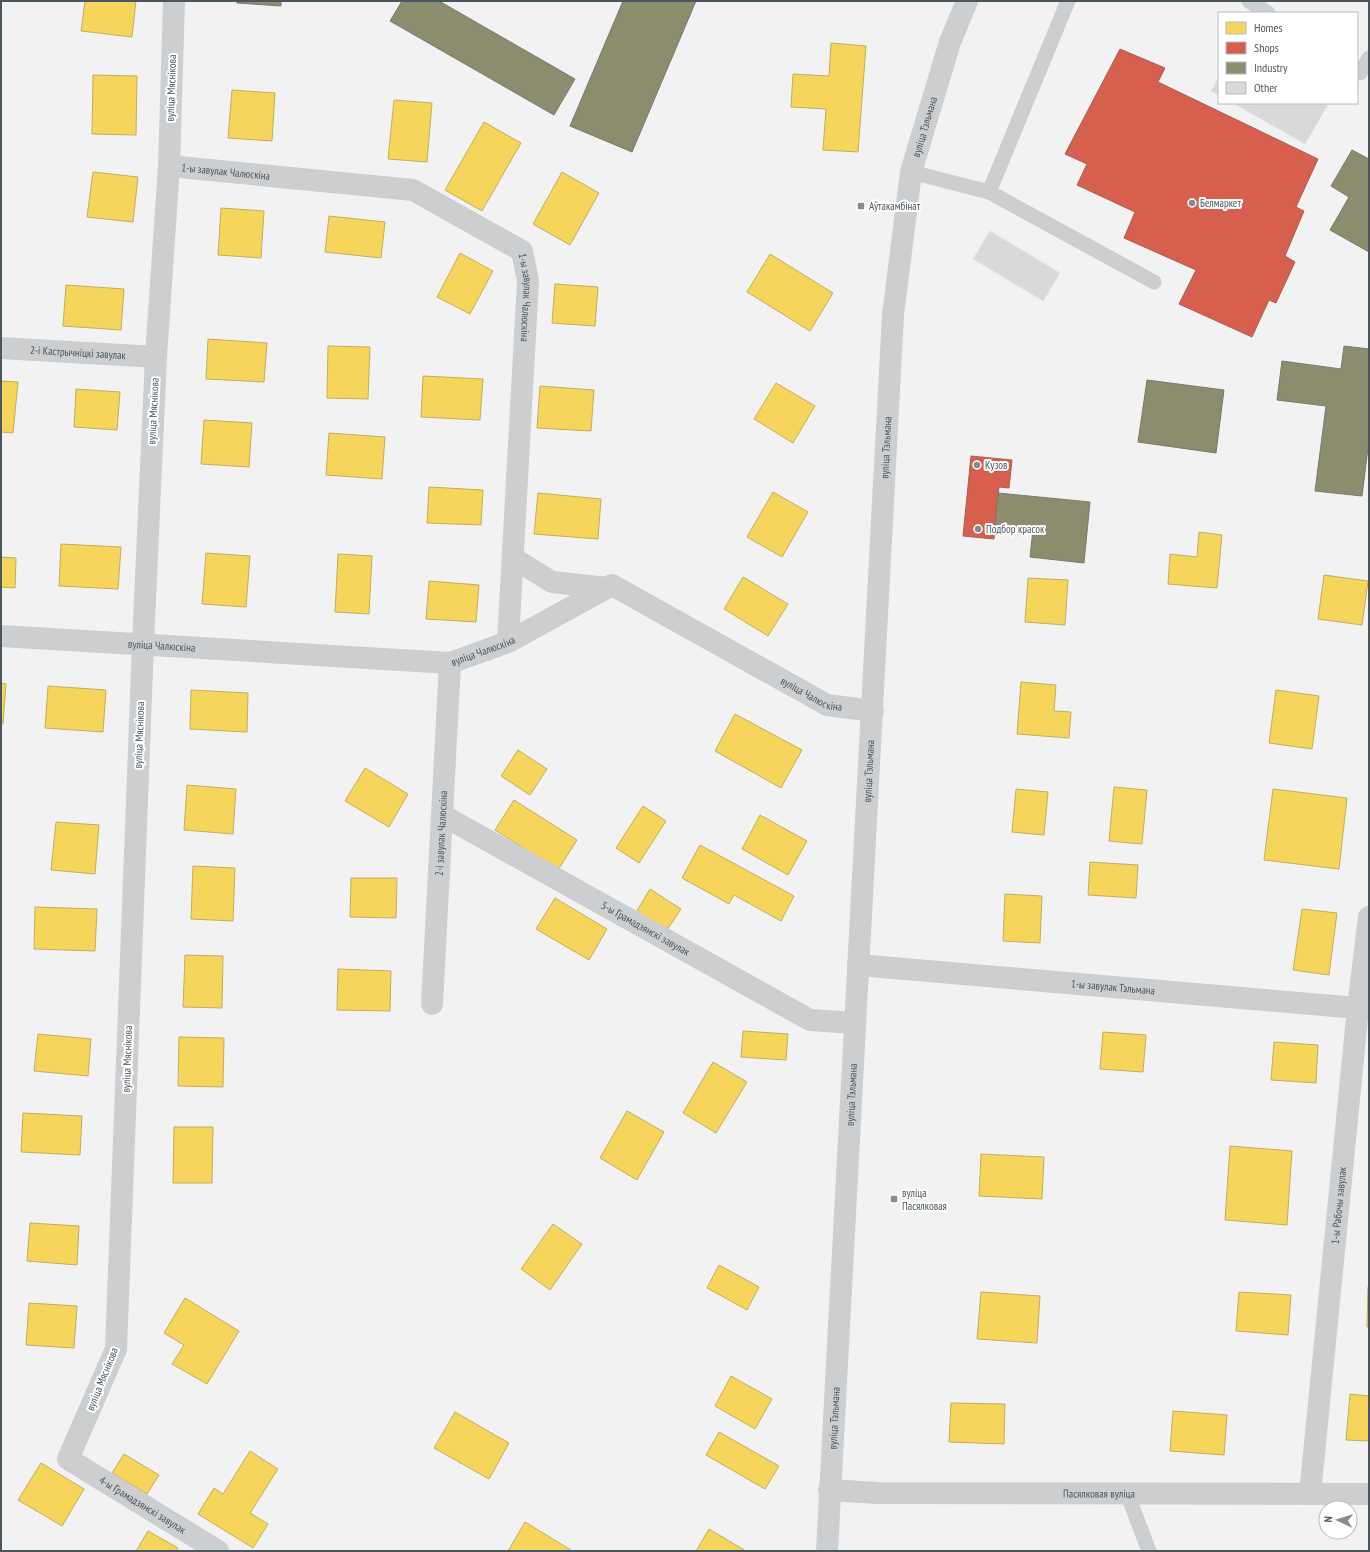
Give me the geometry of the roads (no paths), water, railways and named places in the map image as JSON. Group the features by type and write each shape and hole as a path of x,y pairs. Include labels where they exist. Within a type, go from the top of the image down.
{"street":[{"name":"вуліца Мяснікова","path":"68,1459 116,1349 143,644 156,357 169,166 174,1"},
{"name":"вуліца Тэльмана","path":"827,1551 829,1490 854,1023 873,711 893,315 911,172 950,42 967,1"},
{"name":"1-ы завулак Чалюскіна","path":"169,166 413,190 522,251 528,281 508,642"},
{"name":"2-і Кастрычніцкі завулак","path":"1,348 156,357"},
{"path":"513,558 552,582 608,588"},
{"name":"вуліца Чалюскіна","path":"1,636 450,664 508,642 612,586 827,705 873,711"},
{"name":"2-і завулак Чалюскіна","path":"432,1004 450,664"},
{"name":"5-ы Грамадзянскі завулак","path":"442,815 810,1020 854,1023"},
{"name":"1-ы Рабочы завулак","path":"1310,1494 1364,1008 1369,917"},
{"name":"1-ы завулак Тэльмана","path":"858,965 1364,1008"},
{"name":"4-ы Грамадзянскі завулак","path":"68,1459 218,1551"},
{"name":"Пасялковая вуліца","path":"829,1490 878,1492 1369,1494"}],"lane":[{"path":"989,192 1068,1"},
{"path":"1249,1 1266,12"},
{"path":"1358,72 1360,73 1369,58"},
{"path":"911,172 989,192 1154,282"},
{"path":"1128,1493 1150,1551"}],"place":[{"name":"Белмаркет","path":"1192,203"},
{"name":"Аўтакамбінат","path":"861,206"},
{"name":"Кузов","path":"977,465"},
{"name":"Подбор красок","path":"978,529"},
{"name":"вуліца Пасялковая","path":"894,1199"}]}
